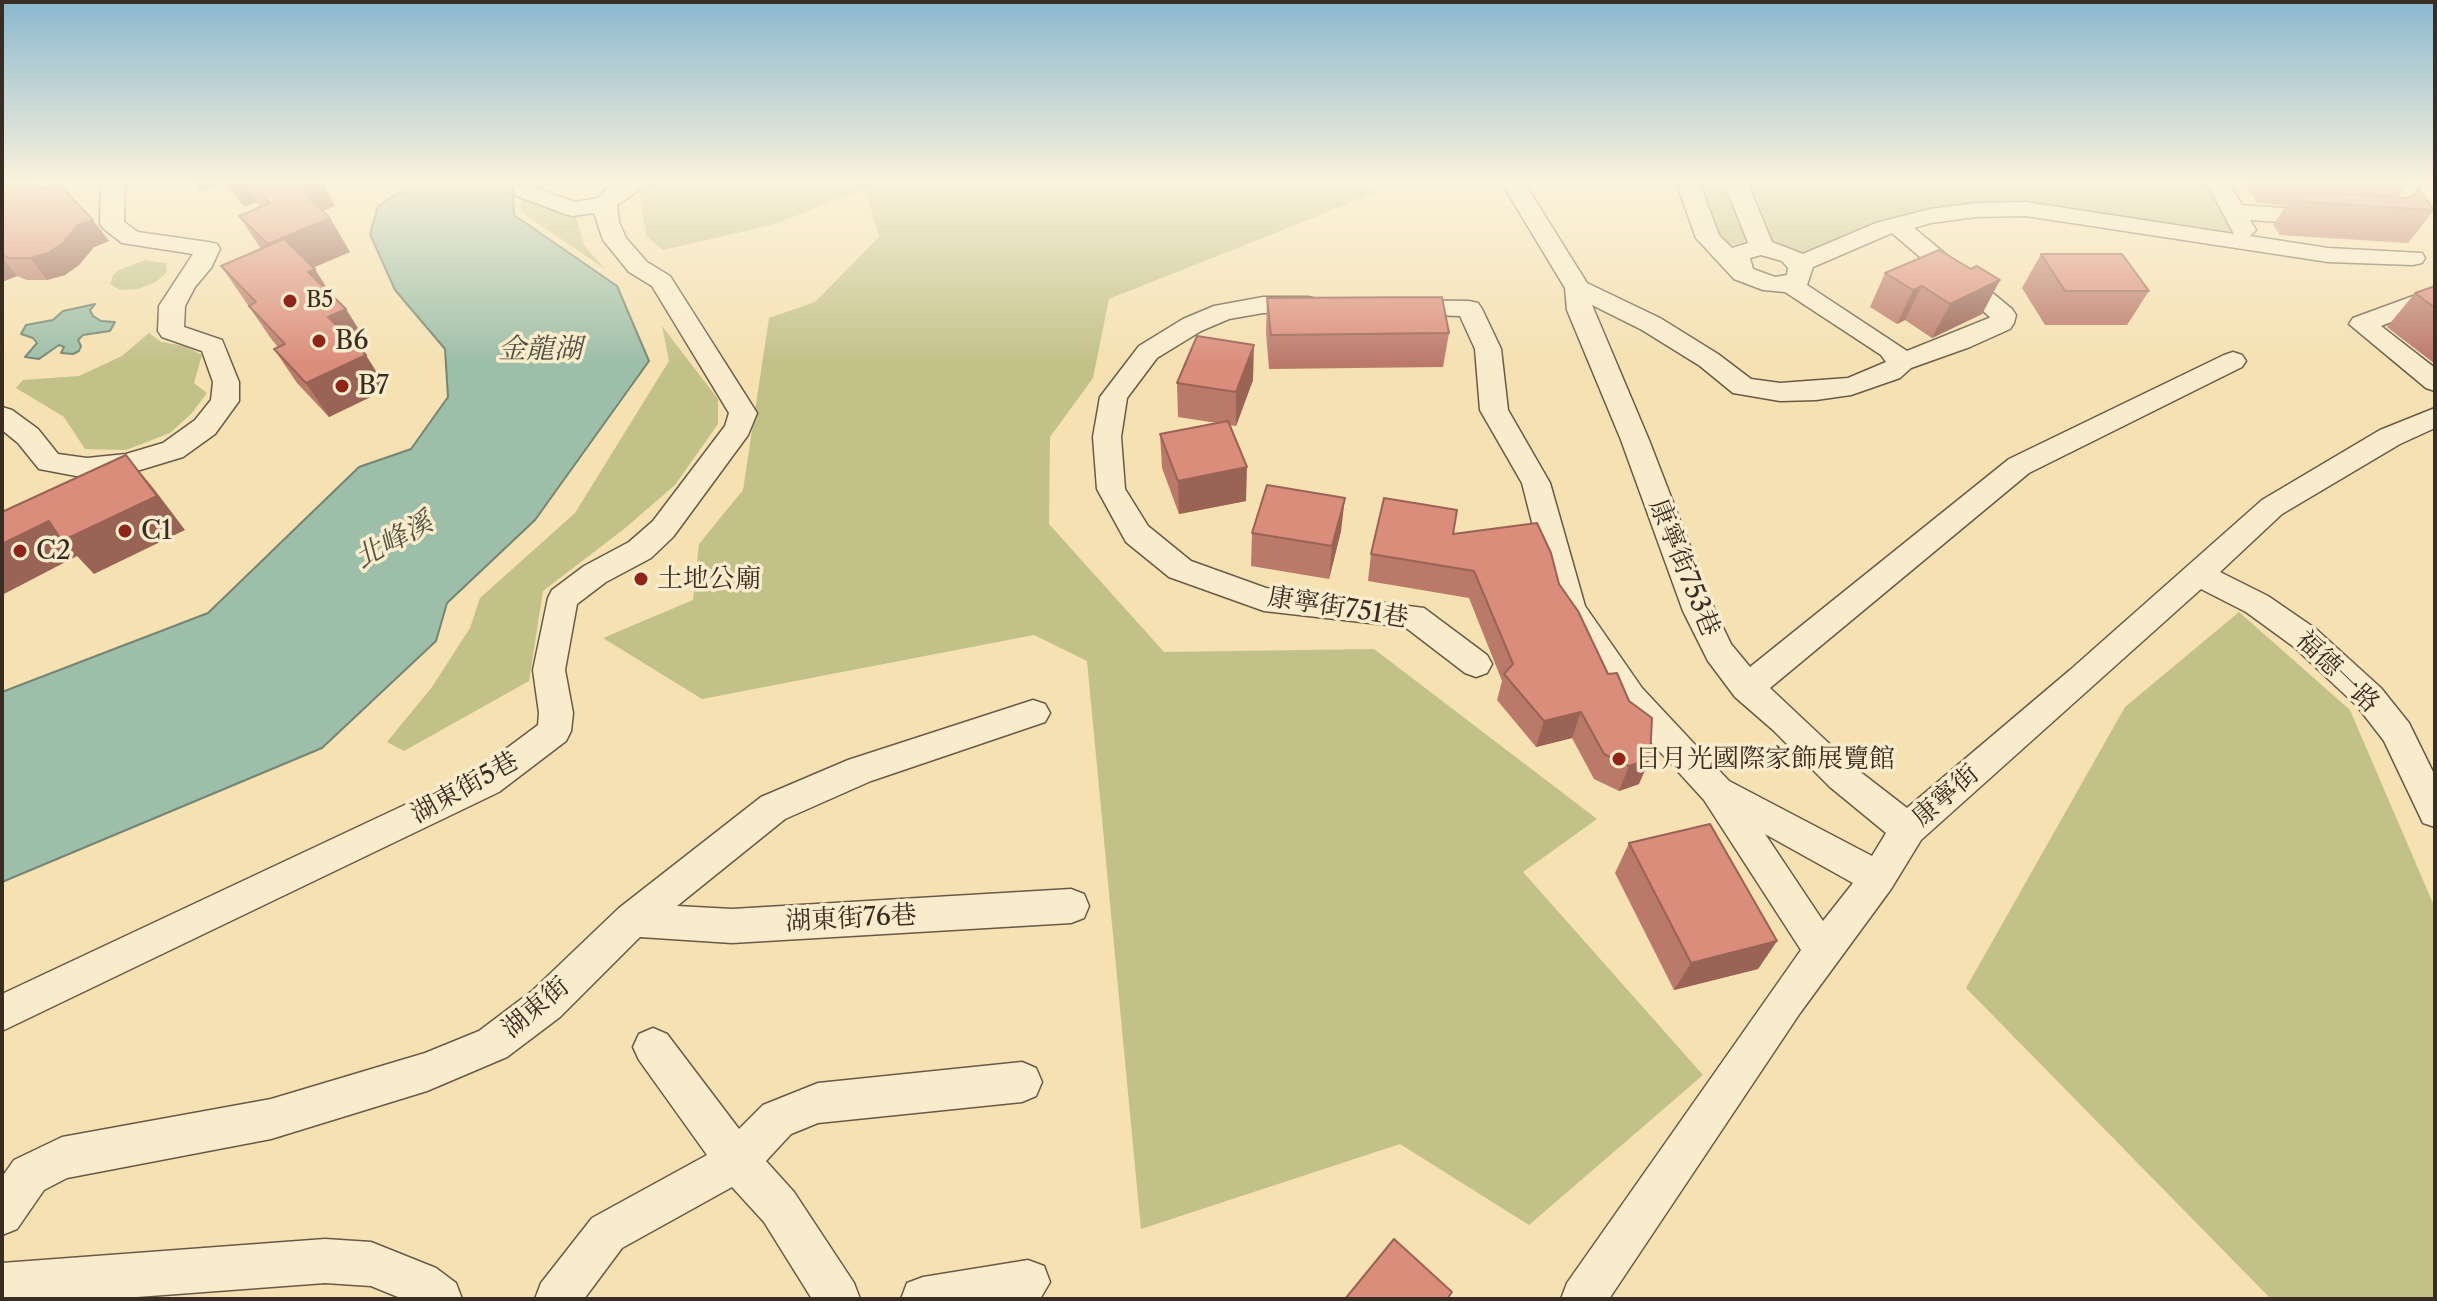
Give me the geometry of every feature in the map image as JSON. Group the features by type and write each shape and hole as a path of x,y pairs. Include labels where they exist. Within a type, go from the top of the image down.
{"street":[{"path":"2,416 28,436 49,462 87,468 127,464 173,450 205,427 225,401 226,382 213,346 171,331 172,306 184,284 199,268 208,249 164,243"},
{"name":"湖東街5巷","path":"2,1013 487,782 554,731 556,713 549,670 563,598 595,574 640,550 663,529 738,428 743,413 661,281 638,267 617,243"},
{"path":"1550,243 1578,288 1651,324 1709,360 1743,387 1780,392 1851,386 1891,372 1899,363 2001,323 2003,315 1917,243"},
{"path":"1713,243 1751,279 1761,283 1794,274 1859,243"},
{"path":"1760,243 1762,247"},
{"path":"2251,243 2328,255 2413,258"},
{"path":"1738,267 1739,255 1744,251 1762,247 1783,252 1794,274 1890,349 1899,363"},
{"name":"康寧街753巷","path":"1578,288 1577,304 1635,440 1699,611 1719,652 1747,688 1842,777 1908,829"},
{"path":"2435,296 2362,324 2435,382"},
{"name":"康寧街751巷","path":"1342,306 1263,305 1223,312 1192,325 1148,352 1114,397 1107,437 1111,489 1137,534 1180,569 1264,599 1413,616 1476,664"},
{"path":"1373,306 1469,309 1488,349 1494,410 1536,483 1570,609 1630,697 1716,790 1823,952"},
{"path":"1590,331 1621,323 1651,324"},
{"path":"1747,688 2019,466 2233,361"},
{"name":"康寧街","path":"1583,1299 1786,1000 1878,878 1908,829 2082,679 2272,507 2390,437 2435,417"},
{"name":"福德一路","path":"2197,574 2257,604 2305,638 2369,697 2397,733 2435,812"},
{"name":"湖東街","path":"2,1214 29,1175 62,1158 271,1119 427,1072 493,1044 546,1004 632,920 773,808 860,770 1033,713"},
{"path":"1716,790 1878,878"},
{"name":"湖東街76巷","path":"632,920 732,926 1071,906"},
{"path":"653,1047 737,1161 779,1207 838,1299"},
{"path":"557,1299 607,1233 737,1161 777,1119 818,1103 1022,1082"},
{"path":"2,1285 325,1261 371,1264 420,1284 440,1299"},
{"path":"923,1299 1028,1282"}],"shaded area":[{"path":"566,243 583,243 605,269"},
{"path":"654,243 695,243 663,250"},
{"path":"873,243 1251,243 1109,299 1093,378 1050,437 1049,524 1164,652 1374,649 1597,819 1523,872 1703,1075 1529,1225 1400,1144 1141,1229 1087,661 1034,635 702,699 603,638 693,600 699,544 743,490 769,318 815,302"},
{"path":"1770,243 1833,243 1800,257"},
{"path":"145,260 166,263 167,272 156,282 138,289 120,290 110,284 119,270"},
{"path":"662,326 718,399 718,424 675,485 543,591 529,681 404,751 387,742 432,687 470,628 480,598 575,513 669,361"},
{"path":"149,333 161,342 185,346 202,355 194,383 207,393 191,414 170,433 126,450 85,449 64,417 16,388 23,380 79,376 122,356"},
{"path":"2239,612 2350,710 2435,908 2435,1299 2271,1299 1966,988 2125,707"}],"water":[{"name":"金龍湖","path":"374,243 554,243 617,286 649,361 535,520 447,603 436,641 322,748 2,882 2,692 208,613 359,467 411,449 448,397 445,349 395,290"},
{"path":"95,304 90,310 93,316 101,321 115,322 110,331 83,335 78,340 81,346 79,351 73,354 61,353 64,347 59,345 39,359 25,357 37,343 21,334 26,325 53,320 63,311"}],"building":[{"path":"2,243 63,243 48,253 30,258 2,255"},
{"path":"275,243 288,243 315,269 308,272 346,309 328,317 366,355 306,383 274,349 285,344 249,306 256,302 221,266"},
{"path":"1939,250 1971,269 1977,266 2000,280 1950,304 1922,286 1913,290 1885,273"},
{"path":"2041,254 2122,254 2149,291 2065,291"},
{"path":"2435,286 2435,308 2415,293"},
{"path":"1442,297 1449,333 1271,335 1267,298"},
{"path":"1197,336 1254,345 1236,392 1177,383"},
{"path":"1228,421 1247,467 1178,481 1160,434"},
{"path":"126,455 157,496 62,541 49,521 2,544 2,512"},
{"path":"1267,485 1345,498 1332,546 1252,533"},
{"path":"1384,498 1457,510 1453,534 1537,523 1551,553 1559,584 1578,611 1608,674 1617,673 1629,701 1652,718 1650,759 1629,766 1604,754 1581,712 1544,721 1504,674 1513,664 1474,571 1371,554"},
{"path":"1710,824 1777,941 1691,963 1629,843"},
{"path":"1394,1239 1452,1292 1447,1299 1345,1299"}],"place":[{"name":"B5","path":"290,301"},
{"name":"B6","path":"319,341"},
{"name":"B7","path":"342,386"},
{"name":"C1","path":"125,531"},
{"name":"C2","path":"20,551"},
{"name":"土地公廟","path":"641,579"},
{"name":"日月光國際家飾展覽館","path":"1619,759"}],"water label":[{"name":"北峰溪","path":"394,541"}]}
